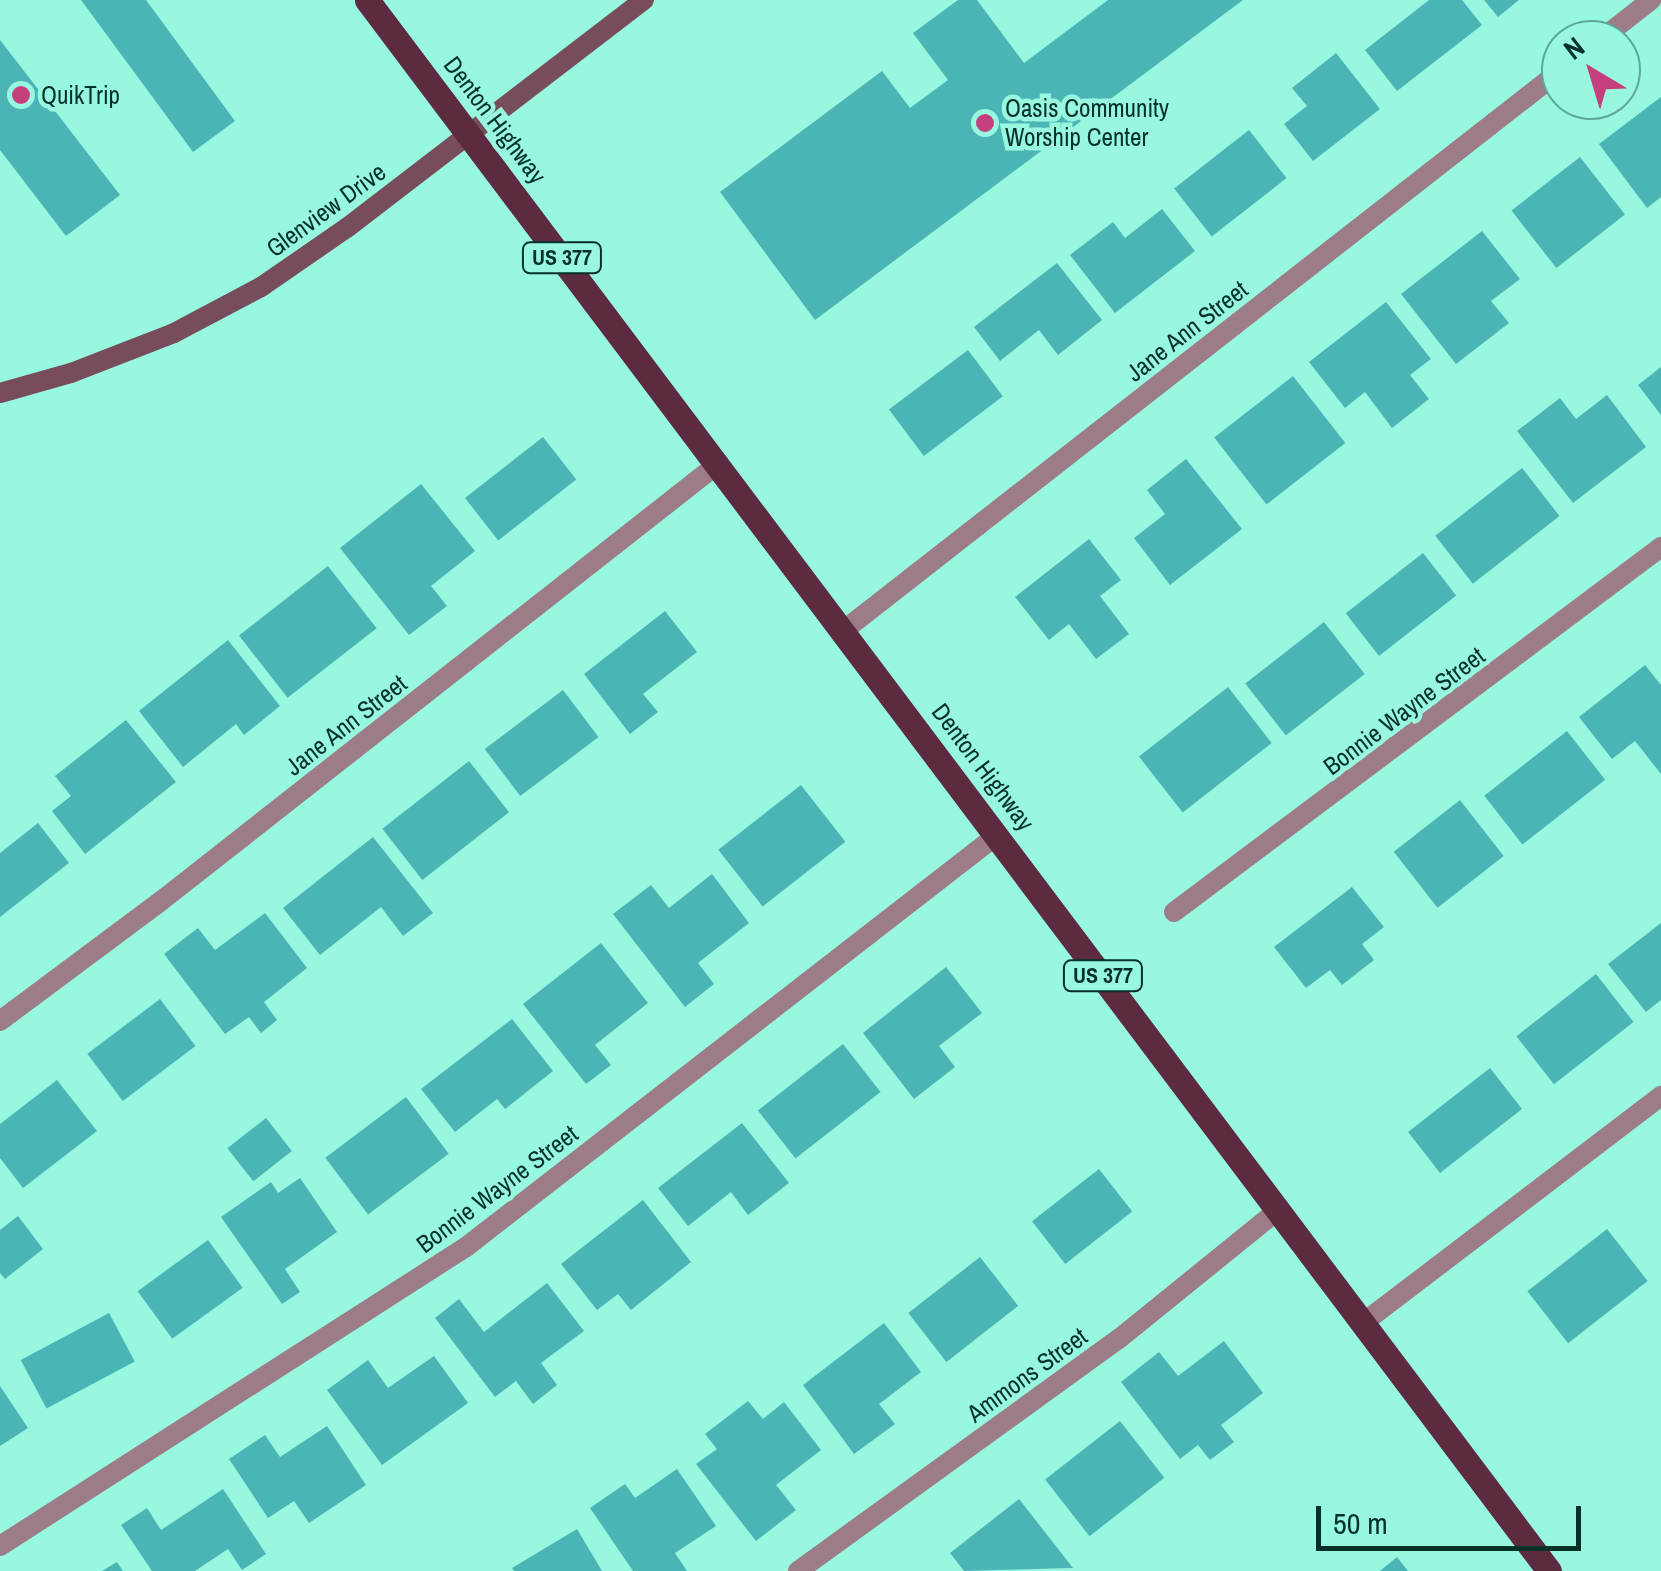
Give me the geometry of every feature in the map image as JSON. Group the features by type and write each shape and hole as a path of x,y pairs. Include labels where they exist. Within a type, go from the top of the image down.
{"main road":[{"name":"Denton Highway","path":"367,0 1550,1571"},
{"name":"Glenview Drive","path":"0,393 71,373 174,333 261,287 644,0"}],"street":[{"path":"1626,20 1651,0"},
{"name":"Jane Ann Street","path":"843,631 1541,86"},
{"name":"Jane Ann Street","path":"0,1021 177,889 719,463"},
{"name":"Bonnie Wayne Street","path":"1174,912 1661,547"},
{"name":"Bonnie Wayne Street","path":"0,1546 466,1248 997,835"},
{"path":"1363,1323 1661,1096"},
{"name":"Ammons Street","path":"798,1571 1120,1338 1278,1210"}],"building":[{"name":"QuikTrip","path":"81,0 146,0 235,121 193,152"},
{"path":"958,0 977,0 1024,63 1108,0 1243,0 815,320 720,192 882,71 910,108 948,80 913,33"},
{"path":"1429,0 1462,0 1482,25 1397,91 1365,50"},
{"path":"1484,0 1519,0 1498,17"},
{"name":"QuikTrip","path":"0,40 120,195 66,236 0,150"},
{"path":"1336,53 1380,109 1313,161 1284,124 1307,106 1292,88"},
{"path":"1661,97 1661,197 1647,208 1599,144 1631,120 1641,120 1641,112"},
{"path":"1249,130 1287,178 1212,237 1174,188"},
{"path":"1580,157 1625,215 1556,268 1511,211"},
{"path":"1162,209 1195,251 1115,313 1070,255 1113,222 1125,238"},
{"path":"1482,231 1520,279 1491,301 1509,323 1456,364 1401,294"},
{"path":"1057,263 1102,320 1058,355 1039,330 1000,361 974,327"},
{"path":"1386,302 1431,359 1410,375 1429,399 1392,428 1365,392 1345,408 1309,362"},
{"path":"968,350 1003,396 924,456 889,410"},
{"path":"1661,367 1661,415 1638,385"},
{"path":"1293,376 1345,443 1267,505 1214,438"},
{"path":"1607,395 1646,447 1573,503 1517,431 1560,398 1576,419"},
{"path":"543,437 576,480 498,541 465,498"},
{"path":"1186,459 1242,529 1170,585 1134,538 1165,514 1147,490"},
{"path":"1522,468 1560,516 1473,584 1435,536"},
{"path":"421,484 475,551 431,586 447,606 409,635 340,548"},
{"path":"1089,539 1121,580 1100,596 1129,634 1096,659 1069,624 1049,640 1015,597"},
{"path":"1423,553 1456,596 1379,656 1346,613"},
{"path":"328,566 377,628 288,698 239,636"},
{"path":"665,611 697,652 643,694 658,712 630,734 584,674"},
{"path":"1324,622 1365,674 1286,736 1245,684"},
{"path":"228,640 280,706 244,735 236,724 183,767 139,711"},
{"path":"1645,665 1661,685 1661,774 1635,741 1612,759 1579,717"},
{"path":"1228,687 1272,743 1183,813 1139,757"},
{"path":"563,690 599,737 520,796 485,749"},
{"path":"126,720 176,782 85,854 52,811 71,796 55,776"},
{"path":"1567,731 1605,780 1522,845 1484,796"},
{"path":"469,761 509,812 422,880 382,829"},
{"path":"801,785 845,842 763,906 718,850"},
{"path":"1460,800 1504,856 1438,908 1394,852"},
{"path":"38,823 69,863 0,917 0,853"},
{"path":"373,837 433,913 403,936 381,907 320,955 283,908"},
{"path":"712,874 749,923 698,963 714,984 685,1007 613,914 651,885 669,908"},
{"path":"1352,887 1384,927 1362,944 1374,960 1342,985 1330,970 1306,988 1274,947"},
{"path":"265,913 307,968 264,1002 277,1020 261,1033 249,1017 225,1034 164,954 198,928 215,950"},
{"path":"1661,923 1661,1000 1646,1012 1608,964"},
{"path":"601,943 648,1003 595,1045 611,1065 586,1084 523,1004"},
{"path":"946,967 982,1013 939,1046 955,1067 914,1099 863,1033"},
{"path":"1596,974 1634,1022 1554,1084 1516,1036"},
{"path":"160,999 196,1046 123,1101 87,1054"},
{"path":"512,1019 553,1071 505,1109 497,1099 455,1132 421,1089"},
{"path":"843,1044 881,1092 795,1159 758,1110"},
{"path":"1490,1068 1522,1109 1440,1173 1408,1132"},
{"path":"57,1080 97,1131 23,1188 0,1158 0,1124"},
{"path":"406,1097 449,1154 368,1214 325,1158"},
{"path":"266,1118 292,1151 253,1181 227,1148"},
{"path":"742,1123 789,1183 748,1215 731,1192 688,1226 658,1188"},
{"path":"1099,1169 1132,1212 1065,1264 1032,1221"},
{"path":"300,1178 337,1232 285,1269 300,1292 282,1304 221,1217 271,1182 278,1193"},
{"path":"643,1200 691,1262 631,1310 618,1294 597,1310 561,1264"},
{"path":"18,1216 43,1249 5,1279 0,1273 0,1230"},
{"path":"1607,1229 1648,1281 1568,1343 1527,1291"},
{"path":"208,1240 243,1288 172,1339 138,1291"},
{"path":"980,1257 1018,1306 946,1362 908,1313"},
{"path":"547,1283 584,1331 541,1363 557,1385 533,1404 516,1381 495,1397 435,1318 459,1299 484,1332"},
{"path":"109,1313 135,1362 47,1409 21,1360"},
{"path":"884,1323 921,1372 879,1404 895,1424 854,1454 803,1385"},
{"path":"1224,1341 1263,1393 1221,1425 1234,1442 1210,1460 1198,1445 1180,1459 1121,1382 1159,1352 1178,1376"},
{"path":"434,1356 468,1403 382,1465 327,1390 368,1360 388,1388"},
{"path":"0,1386 28,1428 0,1446"},
{"path":"748,1401 763,1419 784,1402 821,1450 776,1485 796,1510 756,1541 696,1464 717,1449 705,1434"},
{"path":"1120,1421 1164,1478 1089,1536 1045,1479"},
{"path":"327,1426 366,1485 309,1523 294,1501 268,1518 229,1459 265,1435 280,1457"},
{"path":"677,1469 716,1526 675,1553 687,1571 633,1571 590,1508 625,1484 635,1498"},
{"path":"223,1489 266,1554 242,1570 228,1549 195,1571 152,1571 121,1525 147,1508 161,1530"},
{"path":"1019,1499 1073,1568 964,1571 950,1553"},
{"path":"577,1529 602,1571 512,1568"},
{"path":"1397,1557 1408,1571 1380,1571"},
{"path":"117,1562 123,1571 102,1571"}],"place":[{"name":"QuikTrip","path":"21,95"},
{"name":"Oasis Community Worship Center","path":"985,123"}]}
